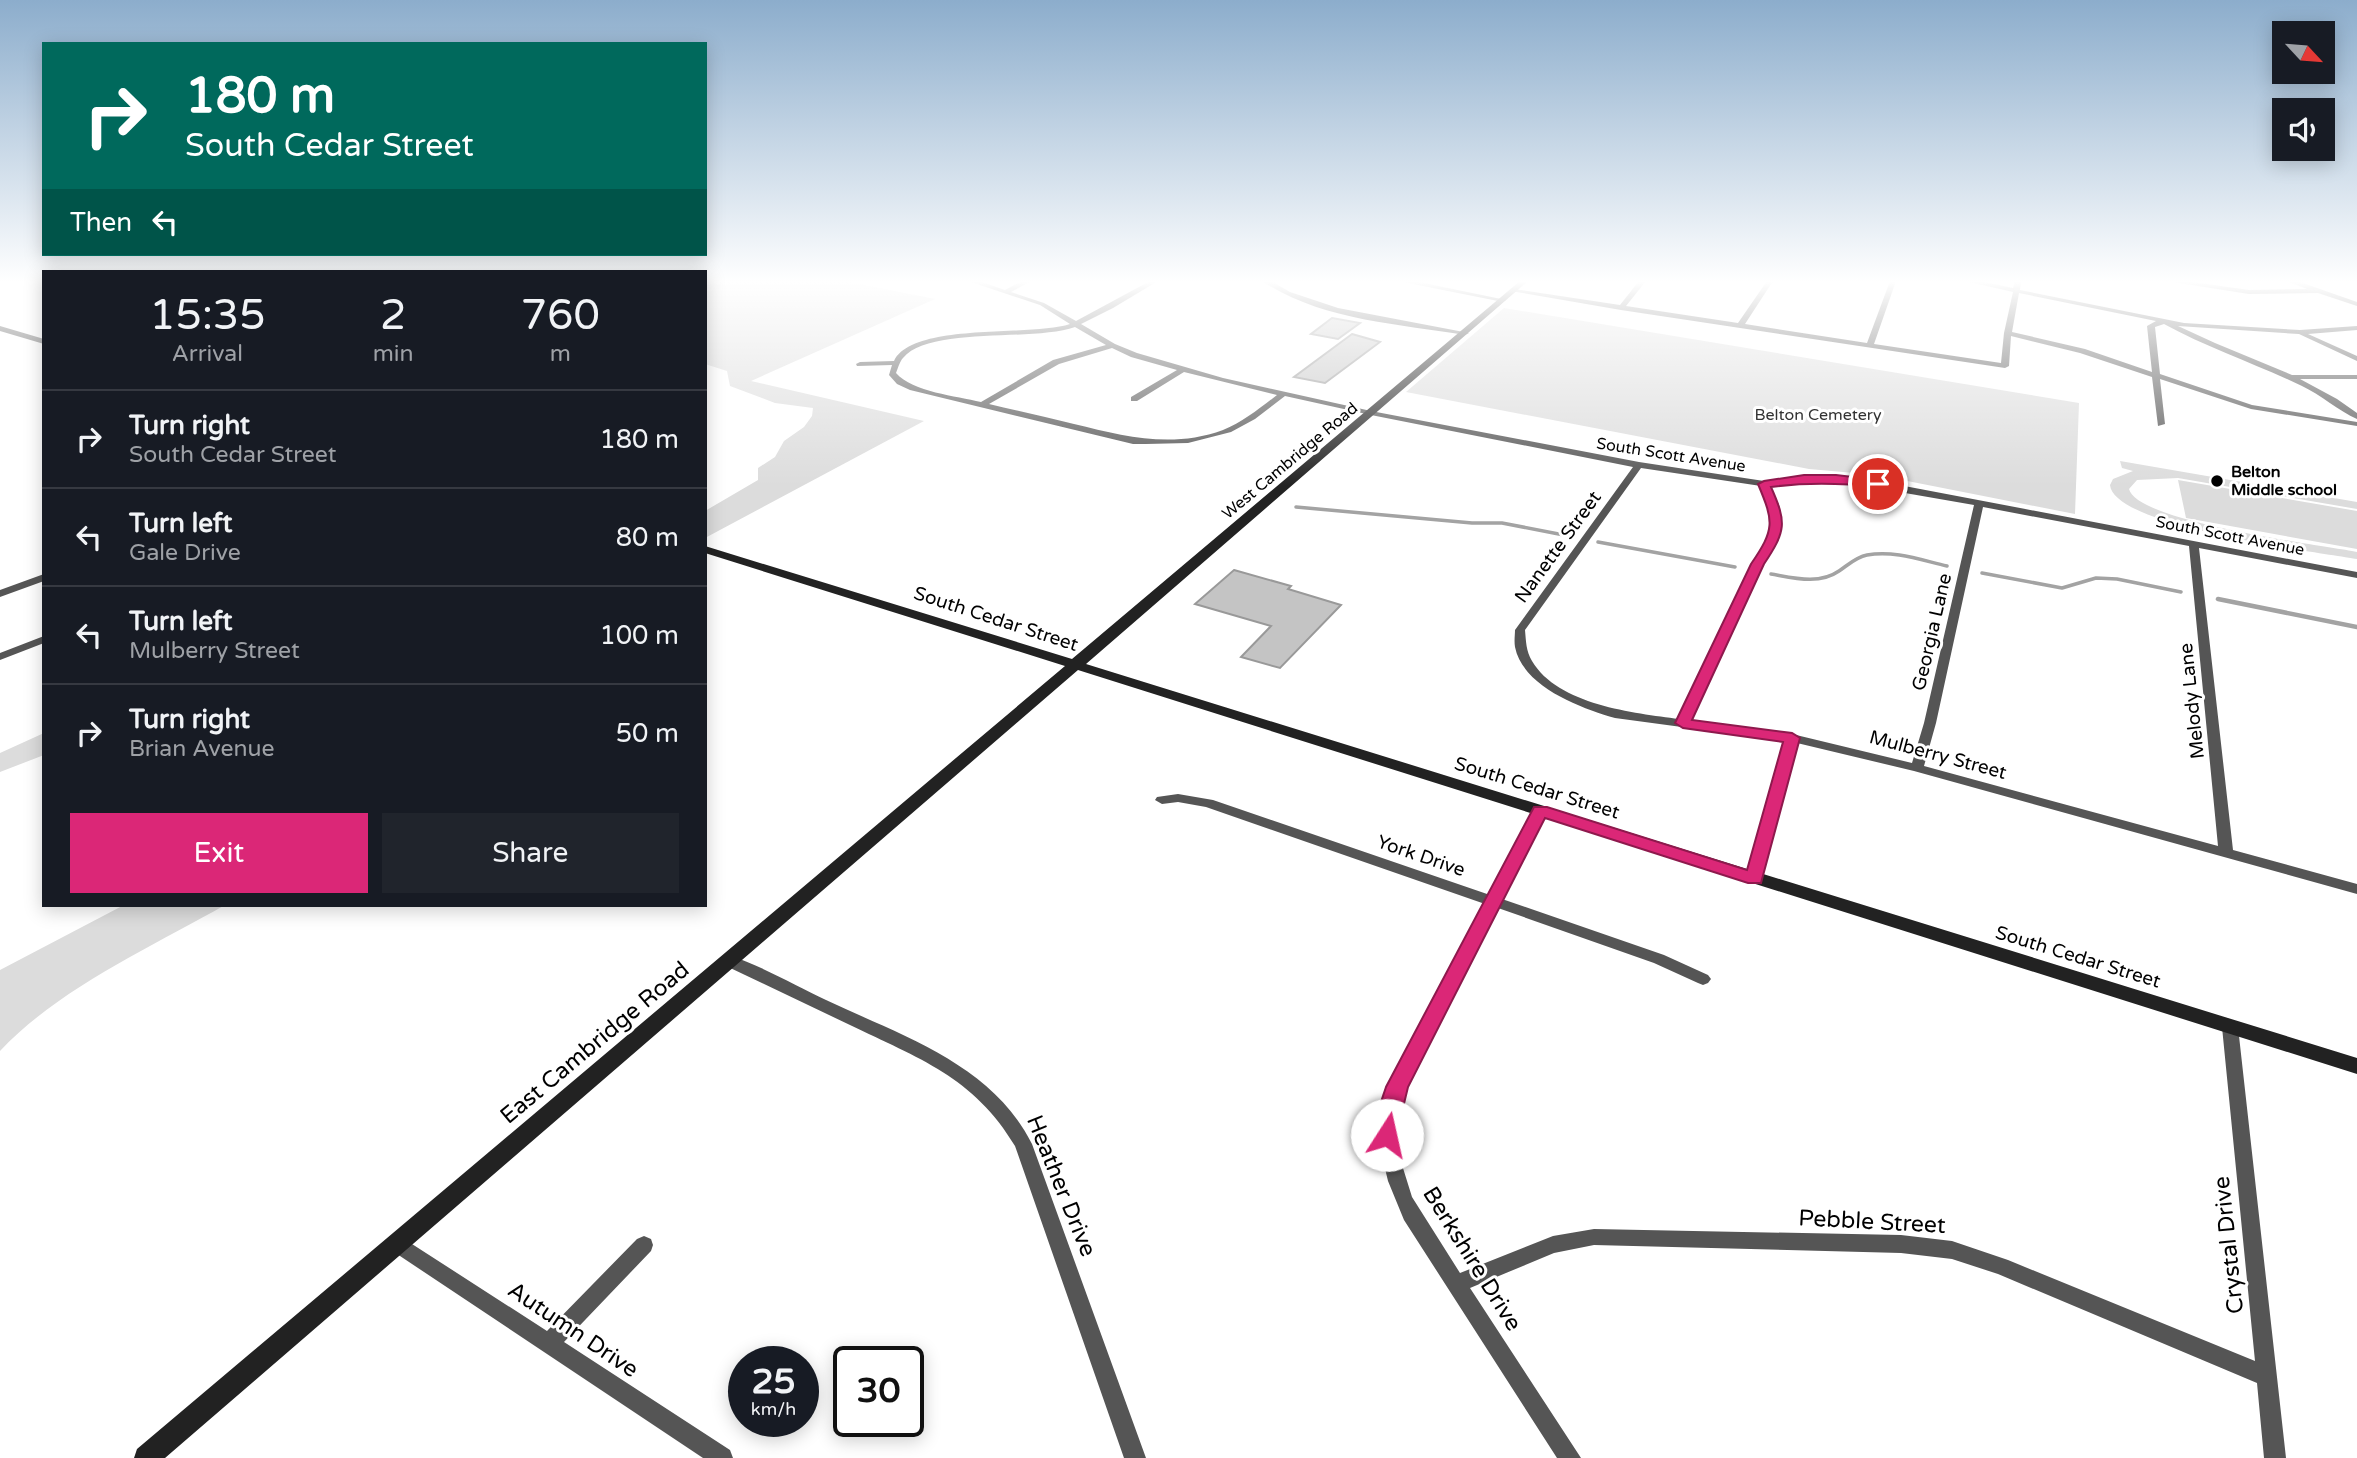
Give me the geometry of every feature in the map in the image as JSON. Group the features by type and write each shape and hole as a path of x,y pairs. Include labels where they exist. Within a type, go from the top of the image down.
{"street":[{"path":"860,364 893,363 913,349"},
{"path":"982,405 1056,362 1101,349"},
{"name":"South Scott Avenue","path":"1121,349 1183,369 1371,413 1639,466 1764,484 1836,478 2357,575"},
{"name":"West Cambridge Road","path":"1075,665 1446,349"},
{"path":"1891,349 2005,366 2006,349"},
{"path":"2074,349 2251,407 2357,425"},
{"path":"2154,349 2161,424"},
{"path":"2221,349 2293,377 2357,416"},
{"path":"2336,349 2357,359"},
{"path":"893,363 892,373 913,388 1133,441 1164,442 1219,433 1247,420 1284,393"},
{"path":"1134,399 1183,369"},
{"path":"2293,377 2357,377"},
{"name":"Nanette Street","path":"1522,653 1519,640 1525,621 1639,466"},
{"path":"1683,723 1758,564 1774,540 1777,514 1764,484"},
{"name":"Georgia Lane","path":"1917,768 1930,723 1979,503"},
{"name":"Melody Lane","path":"2194,543 2226,854"},
{"name":"South Cedar Street","path":"707,550 2357,1066"},
{"path":"0,594 42,578"},
{"path":"0,657 42,640"},
{"name":"Mulberry Street","path":"1522,653 1527,663 1546,681 1591,706 1639,720 1683,723 1792,738 1917,768 2357,889"},
{"name":"East Cambridge Road","path":"146,1458 1075,665"},
{"path":"1754,878 1792,738"},
{"name":"York Drive","path":"1162,800 1178,798 1208,803 1659,959 1703,979"},
{"name":"Berkshire Drive","path":"1541,811 1397,1087 1390,1110 1387,1135 1389,1159 1396,1183 1411,1214 1570,1458"},
{"name":"Heather Drive","path":"729,961 942,1062 968,1077 1008,1118 1023,1144 1135,1458"},
{"name":"Crystal Drive","path":"2230,1027 2275,1458"},
{"name":"Pebble Street","path":"1457,1284 1553,1245 1594,1237 1901,1244 1952,1250 2001,1266 2268,1377"},
{"name":"Autumn Drive","path":"398,1244 722,1458"},
{"path":"549,1343 643,1245"}],"green space":[{"path":"707,349 823,349 751,381 924,421 707,537 707,510 758,480 758,468 775,457 784,441 804,427 812,416 813,408 775,403 730,386 727,371 707,365"},
{"name":"Belton Cemetery","path":"1456,349 1752,349 2079,403 2075,514 1877,475 1809,469 1406,392"},
{"path":"2120,461 2357,502 2357,509 2178,478 2137,480 2129,489 2140,501 2195,522 2357,552 2357,559 2220,535 2145,513 2120,500 2110,485 2113,479 2133,471 2122,468"},
{"path":"2178,480 2357,511 2357,549 2186,518"},
{"path":"42,734 42,756 0,772 0,753"},
{"path":"120,907 221,907 106,970 49,1008 0,1051 0,970"}],"building":[{"path":"1332,349 1371,349 1325,383 1294,377"},
{"path":"1234,570 1291,586 1288,589 1341,605 1280,668 1241,657 1271,626 1195,604"}],"waterway":[{"path":"1296,507 1472,523 1502,523 1569,536"},
{"path":"1598,542 1735,567"},
{"path":"1771,574 1806,579 1823,578 1859,558 1877,554 1907,556 1947,566"},
{"path":"1982,573 2062,588 2096,578 2117,579 2181,592"},
{"path":"2218,599 2357,627"}],"place":[{"name":"Belton Middle school","path":"2217,481"}],"route":[{"path":"1387,1135 1390,1110 1397,1087 1541,811 1754,878 1792,738 1683,723 1758,564 1774,540 1777,514 1764,484 1836,478 1878,484"}]}
